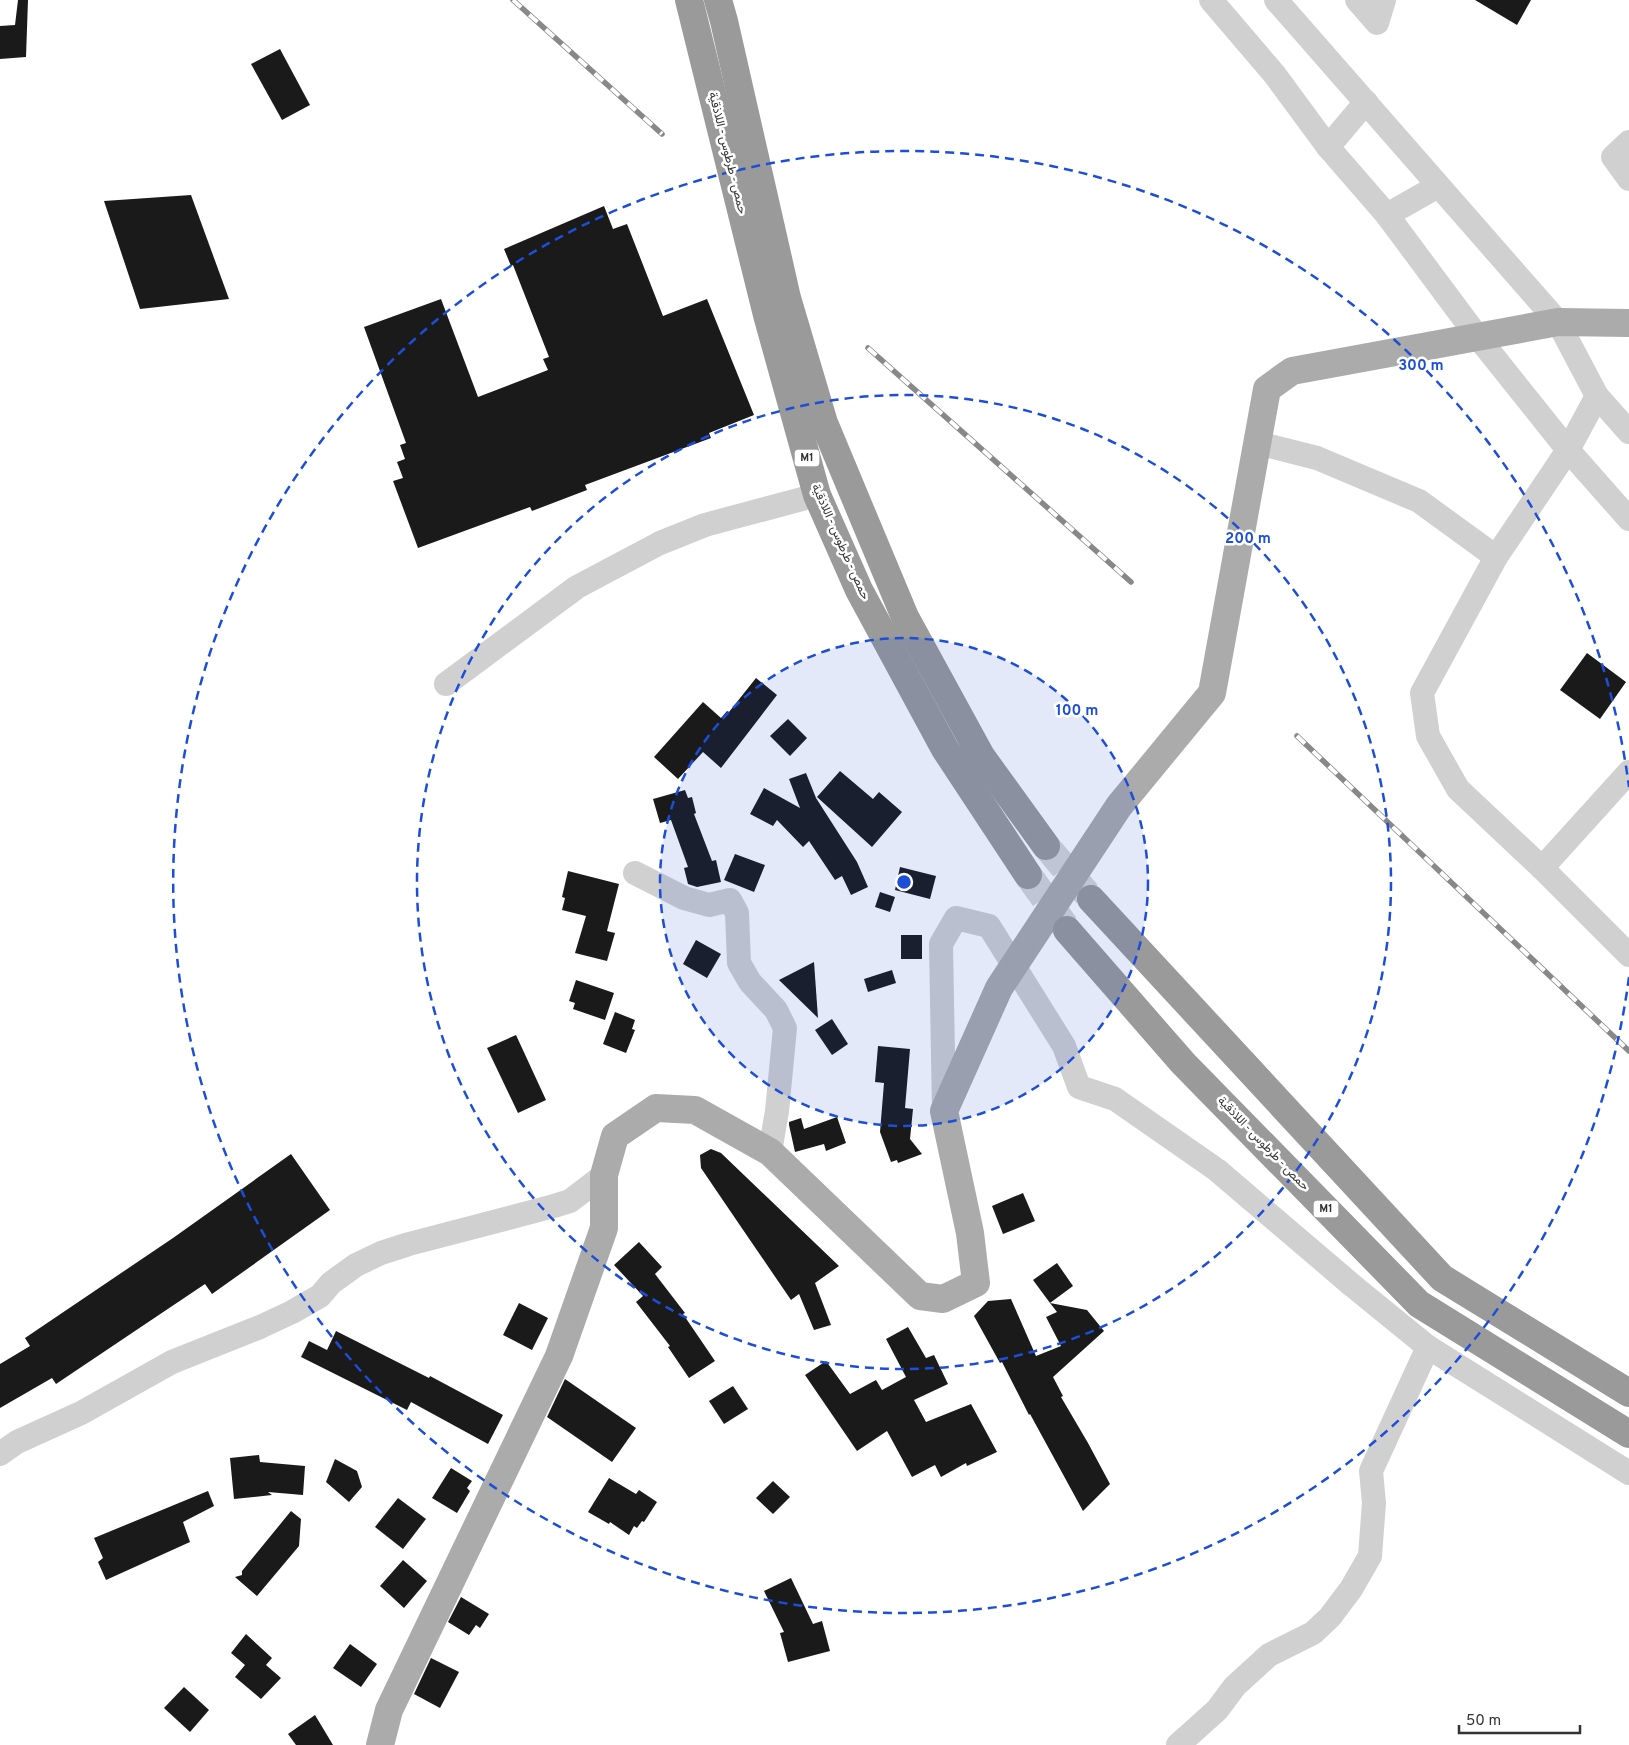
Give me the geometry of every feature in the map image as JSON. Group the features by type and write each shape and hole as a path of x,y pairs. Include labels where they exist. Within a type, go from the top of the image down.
{"highway":[{"name":"حمص - طرطوس - اللاذقية","path":"689,0 767,315 817,495 859,590 945,750 1028,874"},
{"name":"حمص - طرطوس - اللاذقية","path":"718,0 787,298 824,424 904,617 981,756 1046,846"},
{"path":"1091,899 1442,1278 1629,1393"},
{"name":"حمص - طرطوس - اللاذقية","path":"1067,930 1183,1062 1419,1304 1629,1434"}],"main road":[{"path":"380,1745 389,1710 560,1356 604,1228 604,1175 615,1136 656,1108 695,1110 770,1152 920,1296 943,1299 976,1283 970,1233 944,1110 999,988 1118,806 1212,693 1267,389 1292,371 1477,336 1558,322 1629,323"}],"street":[{"path":"1211,0 1275,74 1328,147 1387,215 1477,336 1568,450 1629,519"},
{"path":"1276,0 1558,322 1597,396 1629,432"},
{"path":"1357,0 1377,23 1384,0"},
{"path":"1328,147 1366,102"},
{"path":"1629,142 1613,157 1629,179"},
{"path":"1387,215 1438,186"},
{"path":"1597,396 1568,450 1496,557 1422,693 1428,736 1458,789 1542,868 1629,955"},
{"path":"1258,443 1317,458 1419,500 1496,557"},
{"path":"446,684 577,587 660,543 705,525 817,495"},
{"path":"1542,868 1629,772"},
{"path":"635,873 684,898 709,905 730,900 737,913 739,963 750,982 776,1010 785,1028 770,1152"},
{"path":"944,1110 941,944 956,918 990,926 1064,1046 1079,1087 1115,1099 1217,1170 1428,1347 1629,1473"},
{"path":"0,1454 17,1442 81,1414 172,1362 260,1327 292,1312 320,1296 330,1283 356,1265 381,1253 570,1201 604,1175"},
{"path":"1178,1745 1217,1710 1235,1686 1269,1655 1313,1633 1330,1617 1351,1589 1370,1556 1374,1502 1371,1471 1428,1347"}],"building":[{"path":"18,0 28,0 26,57 0,59 0,26 15,25"},
{"path":"1475,0 1531,0 1517,25"},
{"path":"280,49 310,105 282,120 251,64"},
{"path":"191,195 229,299 140,309 104,201"},
{"path":"604,206 613,229 627,224 663,316 707,299 754,415 709,433 711,438 585,485 587,490 532,511 530,507 418,548 393,481 403,478 397,462 405,459 400,445 406,443 364,327 441,299 478,397 548,370 543,359 549,357 513,265 511,266 504,249"},
{"path":"1587,653 1626,682 1600,719 1560,690"},
{"path":"756,678 777,695 721,768 703,752 678,779 654,757 703,702 721,718 727,711 729,712"},
{"path":"788,719 807,738 790,756 770,736"},
{"path":"840,771 873,799 879,792 902,812 872,847 817,797"},
{"path":"806,773 816,798 857,862 868,887 851,895 842,876 835,880 809,841 803,847 777,820 773,826 750,814 764,788 800,808 789,779"},
{"path":"685,790 688,798 692,797 696,813 694,814 712,861 716,860 721,882 697,887 688,884 684,868 688,867 671,820 660,823 653,799"},
{"path":"735,854 765,865 754,892 724,880"},
{"path":"900,867 936,876 930,899 895,890"},
{"path":"568,871 619,884 607,931 615,933 607,961 575,953 586,916 562,910 565,898 562,897"},
{"path":"880,892 895,897 890,912 875,907"},
{"path":"901,935 922,935 922,959 901,959"},
{"path":"696,940 721,954 707,978 683,964"},
{"path":"814,962 818,1018 779,980"},
{"path":"892,970 896,983 868,992 864,979"},
{"path":"576,980 614,993 605,1020 573,1009 575,1003 569,1001"},
{"path":"615,1012 635,1020 632,1029 635,1030 626,1053 603,1044"},
{"path":"832,1019 848,1044 832,1055 815,1030"},
{"path":"516,1035 546,1100 518,1113 487,1048"},
{"path":"878,1046 910,1049 905,1108 913,1109 910,1139 922,1154 898,1163 897,1160 891,1162 880,1132 884,1083 875,1082"},
{"path":"837,1117 846,1143 826,1151 824,1144 795,1152 789,1122 801,1118 804,1129"},
{"path":"711,1149 721,1153 839,1266 815,1283 831,1325 814,1330 799,1294 791,1300 737,1221 701,1168 700,1155"},
{"path":"291,1154 330,1210 212,1294 205,1284 56,1384 52,1378 0,1408 0,1364 30,1346 25,1338 173,1238"},
{"path":"1023,1193 1035,1221 1003,1234 992,1206"},
{"path":"639,1242 662,1267 655,1274 685,1313 683,1314 715,1361 689,1378 668,1347 670,1346 636,1302 643,1296 614,1265"},
{"path":"1057,1263 1073,1286 1050,1303 1033,1280"},
{"path":"1011,1299 1036,1356 1061,1346 1046,1317 1057,1312 1050,1303 1087,1310 1104,1331 1053,1377 1063,1396 1061,1397 1110,1484 1083,1511 1029,1415 1002,1362 1000,1363 974,1316 988,1301"},
{"path":"519,1303 548,1318 532,1350 503,1335"},
{"path":"908,1327 926,1358 934,1355 948,1384 914,1400 926,1422 971,1404 997,1452 967,1466 966,1463 941,1477 935,1465 912,1477 887,1431 857,1451 805,1375 826,1361 850,1394 876,1380 882,1390 906,1377 886,1339"},
{"path":"336,1331 429,1378 430,1376 503,1415 488,1444 411,1402 407,1410 301,1357 309,1341 327,1350"},
{"path":"565,1379 636,1428 612,1462 547,1417"},
{"path":"733,1386 748,1409 724,1424 709,1401"},
{"path":"259,1455 260,1462 305,1466 303,1495 268,1492 272,1495 234,1499 230,1458"},
{"path":"335,1459 357,1471 362,1487 349,1502 326,1482"},
{"path":"451,1468 472,1481 467,1488 470,1491 457,1513 432,1498"},
{"path":"609,1478 636,1494 639,1490 657,1502 644,1522 642,1521 637,1528 634,1526 629,1535 610,1522 609,1524 588,1512"},
{"path":"773,1481 790,1497 773,1514 756,1498"},
{"path":"208,1491 214,1506 183,1522 190,1542 106,1580 98,1562 103,1558 94,1538"},
{"path":"398,1498 426,1519 403,1549 375,1527"},
{"path":"291,1511 301,1519 299,1546 257,1596 235,1577 242,1575 242,1571"},
{"path":"403,1560 427,1581 404,1608 380,1586"},
{"path":"791,1578 813,1624 822,1621 830,1651 788,1662 780,1633 784,1632 764,1591"},
{"path":"461,1597 489,1614 480,1628 476,1625 469,1635 448,1622"},
{"path":"246,1634 272,1658 266,1665 281,1678 261,1699 235,1677 245,1665 231,1653"},
{"path":"350,1644 377,1664 361,1687 333,1668"},
{"path":"431,1658 459,1672 440,1708 414,1694"},
{"path":"184,1687 209,1710 190,1732 164,1708"},
{"path":"315,1715 333,1745 296,1745 288,1734"}],"tunnel":[{"path":"1046,846 1087,894"},
{"path":"1028,875 1065,926"}],"railway":[{"path":"513,0 662,134"},
{"path":"868,348 1131,582"},
{"path":"1297,736 1629,1051"}]}
